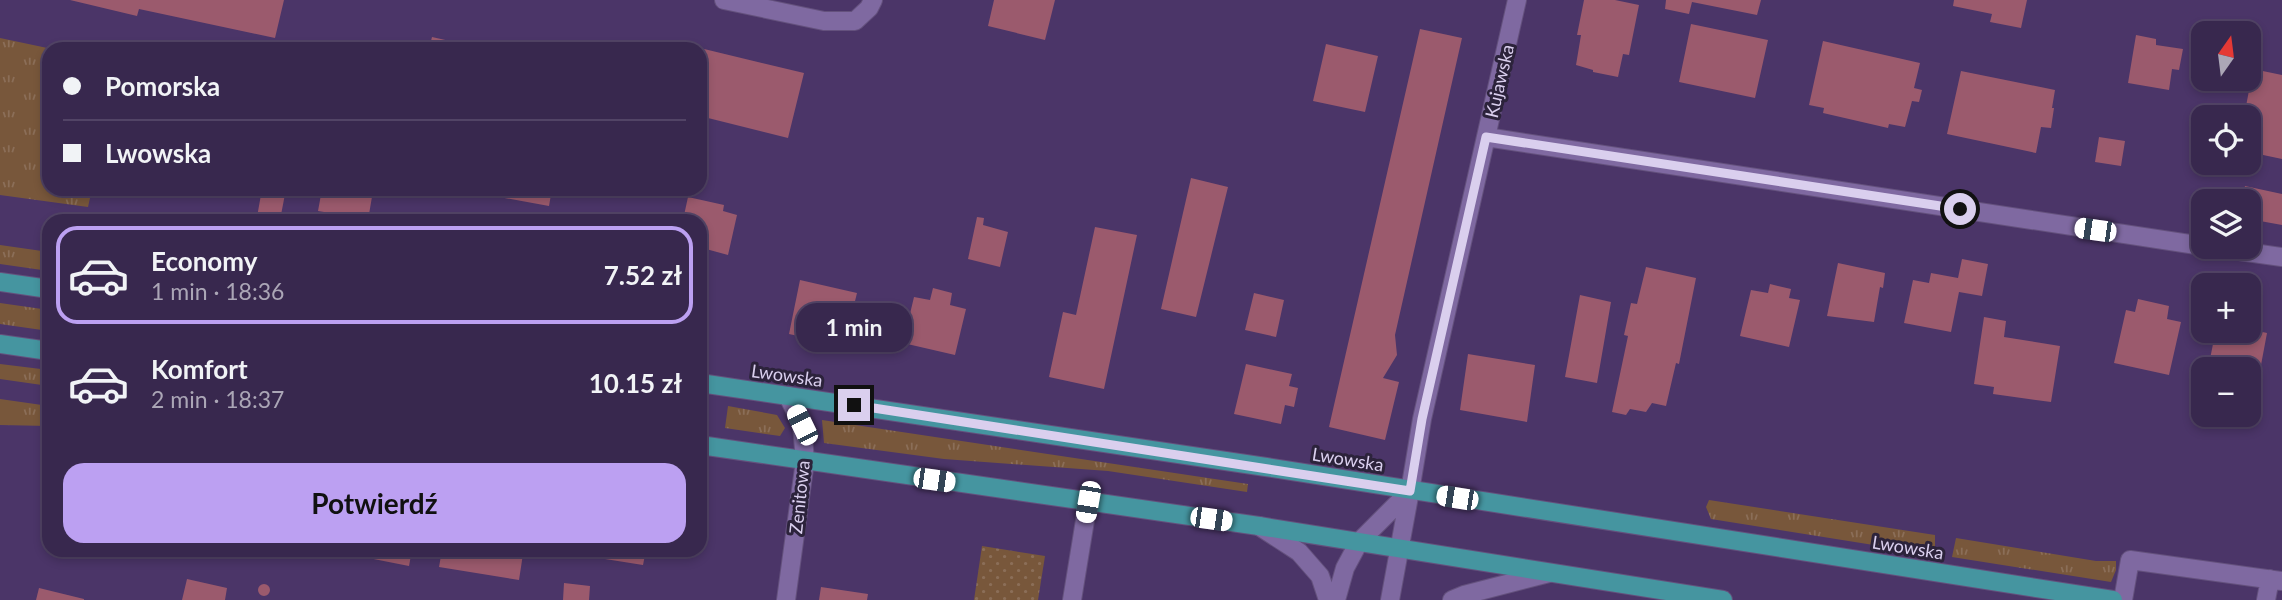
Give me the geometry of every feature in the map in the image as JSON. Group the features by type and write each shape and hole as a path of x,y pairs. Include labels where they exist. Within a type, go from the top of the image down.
{"main road":[{"path":"0,282 42,288"},
{"path":"0,344 42,350"},
{"name":"Lwowska","path":"707,384 2113,600"},
{"path":"707,446 1259,526 1723,600"}],"street":[{"path":"724,0 824,21 855,21 869,8 873,0"},
{"name":"Kujawska","path":"1390,600 1422,419 1517,0"},
{"path":"1486,137 2191,244"},
{"path":"2261,254 2282,257"},
{"name":"Zenitowa","path":"786,600 804,461 802,425 788,396"},
{"path":"1336,600 1345,568 1359,542 1410,491"},
{"path":"1072,600 1088,502"},
{"path":"1259,526 1299,552 1320,576 1328,600"},
{"path":"2123,600 2130,560 2276,580 2266,600"},
{"path":"1452,600 1549,573"}],"green space":[{"path":"0,38 42,47 42,196 90,196 88,207 0,195"},
{"path":"0,245 42,251 42,270 0,264"},
{"path":"0,303 42,309 42,330 0,324"},
{"path":"0,364 42,369 42,385 0,379"},
{"path":"0,399 42,405 42,426 0,425"},
{"path":"728,406 777,415 785,428 780,436 725,428"},
{"path":"822,420 1248,484 1247,492 1108,471 944,459 824,443"},
{"path":"1709,500 1935,535 1935,548 1930,554 1711,519 1706,507"},
{"path":"1956,538 2096,561 2116,561 2116,570 2111,582 1952,557"},
{"path":"982,546 1045,556 1038,600 974,600"}],"building":[{"path":"70,0 284,0 275,38 139,9 137,16"},
{"path":"994,0 1055,0 1045,40 988,26"},
{"path":"1584,0 1615,0 1639,5 1629,55 1623,54 1618,77 1576,65 1581,35 1577,35"},
{"path":"1666,0 1761,0 1757,15 1692,2 1689,14 1665,9"},
{"path":"1954,0 2027,0 2021,28 1990,22 1992,14 1953,6"},
{"path":"1691,24 1768,40 1755,98 1679,82"},
{"path":"1420,29 1462,38 1395,335 1397,355 1383,378 1399,382 1385,440 1329,427"},
{"path":"2136,35 2156,39 2156,45 2183,49 2179,70 2172,69 2169,90 2128,83"},
{"path":"432,37 454,42 431,42"},
{"path":"1823,41 1920,63 1914,88 1922,90 1919,102 1912,101 1905,127 1889,124 1888,128 1823,113 1824,108 1809,105"},
{"path":"1326,44 1378,56 1365,112 1313,101"},
{"path":"707,50 804,73 788,138 707,118"},
{"path":"1961,71 2055,90 2051,128 2041,127 2036,153 1947,134"},
{"path":"2261,71 2282,75 2282,159 2261,155 2261,105 2246,105 2249,91 2261,91"},
{"path":"2099,137 2125,141 2121,166 2095,162"},
{"path":"1191,178 1228,187 1196,317 1161,309"},
{"path":"2261,189 2282,194 2282,225 2261,221"},
{"path":"261,196 285,196 281,214 258,214"},
{"path":"321,196 372,196 369,214 324,214 318,211"},
{"path":"499,196 551,196 549,206"},
{"path":"688,197 724,205 723,211 737,215 728,255 707,249 707,214 684,214"},
{"path":"977,217 984,218 983,225 1008,232 1000,267 968,259"},
{"path":"1095,227 1137,235 1104,389 1049,377 1063,312 1076,315"},
{"path":"1962,259 1988,264 1982,296 1959,292 1951,332 1904,323 1913,280 1929,283 1931,273 1958,278"},
{"path":"1838,263 1885,273 1874,322 1827,316"},
{"path":"1646,267 1696,278 1679,364 1676,363 1666,406 1652,403 1646,412 1630,409 1626,415 1612,412 1628,336 1624,335 1631,303 1637,304"},
{"path":"800,280 857,293 844,346 789,334"},
{"path":"1770,284 1791,289 1789,298 1800,300 1789,347 1740,336 1751,290 1768,293"},
{"path":"933,288 952,293 950,305 966,309 955,355 903,343 914,297 930,300"},
{"path":"1254,293 1284,300 1276,337 1245,330"},
{"path":"1580,295 1611,302 1597,383 1565,377"},
{"path":"2138,299 2169,306 2167,319 2181,322 2169,375 2114,363 2126,310 2135,312"},
{"path":"1984,317 2006,321 2004,337 2060,346 2051,402 1993,394 1994,387 1974,384"},
{"path":"2261,332 2267,333 2261,365 2261,357 2210,357 2213,344 2209,343 2261,343"},
{"path":"1468,354 1535,365 1527,422 1460,410"},
{"path":"1246,364 1292,374 1289,386 1298,388 1294,407 1285,405 1281,424 1234,414"},
{"path":"363,557 411,557 409,566"},
{"path":"441,557 523,557 519,580 439,567"},
{"path":"592,557 645,557 643,565"},
{"path":"187,579 227,588 225,600 182,600"},
{"path":"564,583 590,586 589,600 563,600"},
{"path":"264,584 270,590 264,596 258,590"},
{"path":"821,587 868,594 867,600 819,600"},
{"path":"39,588 84,599 84,600 36,600"}],"route":[{"path":"854,405 1410,491 1422,419 1486,137 1960,209"}]}
